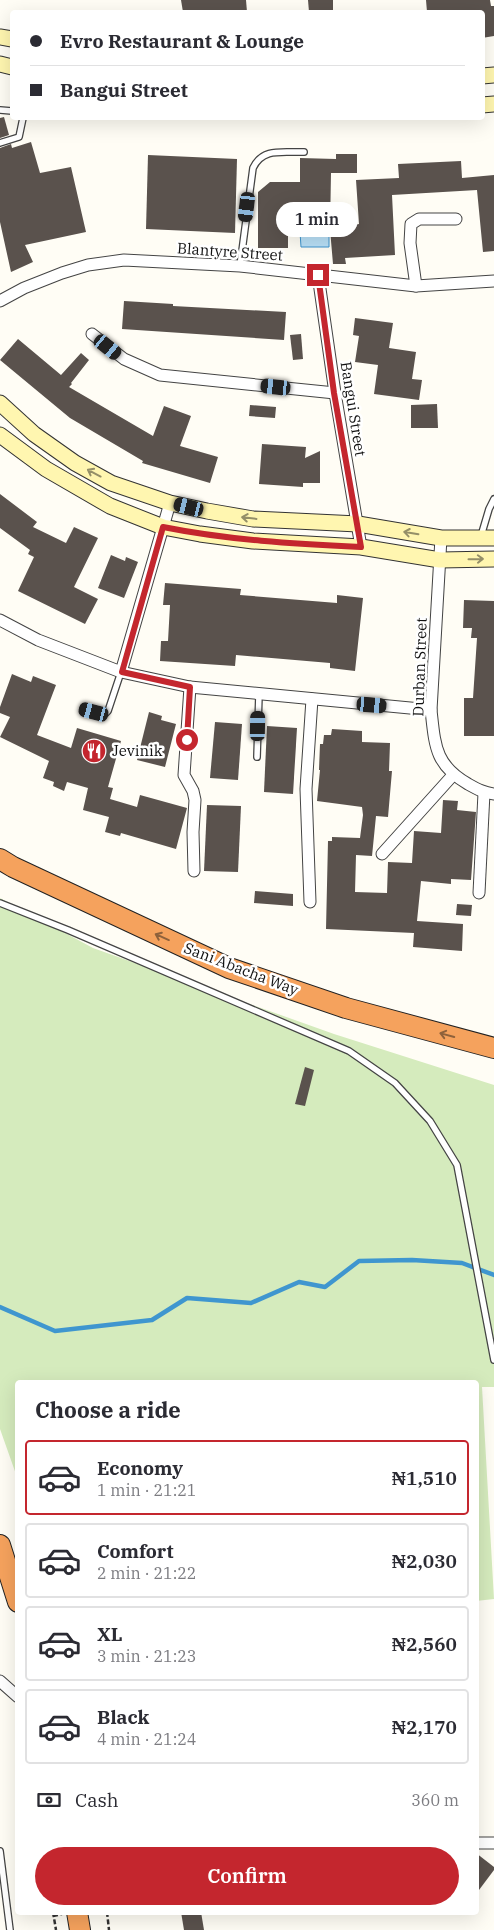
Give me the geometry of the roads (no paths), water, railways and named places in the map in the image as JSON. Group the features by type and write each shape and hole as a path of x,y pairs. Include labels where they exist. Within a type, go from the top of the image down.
{"highway":[{"name":"Sani Abacha Way","path":"4,865 230,968 346,1008 494,1048"},
{"path":"0,1545 15,1592"},
{"path":"78,1915 80,1930"}],"main road":[{"path":"0,404 34,434 75,463 111,483 170,502 207,512 253,519 358,524 441,538 487,538"},
{"path":"0,435 46,470 110,506 163,527 252,541 361,547 440,560 494,559"}],"street":[{"path":"416,286 410,237 411,224 418,219 456,219"},
{"name":"Blantyre Street","path":"0,301 24,288 62,273 88,266 124,260 240,266 416,286 494,281"},
{"name":"Bangui Street","path":"318,275 334,393 361,547"},
{"path":"92,334 124,359 160,374 334,393"},
{"path":"122,672 170,502"},
{"name":"Durban Street","path":"441,538 431,710 434,738 441,760 453,775 489,794"},
{"path":"0,620 38,640 122,672 190,687 431,710"},
{"path":"190,687 184,774 194,791 195,800 193,832 194,871"},
{"path":"310,902 306,789 312,699"},
{"path":"382,854 453,775"},
{"path":"479,893 489,794"},
{"path":"0,1682 15,1694"},
{"path":"479,1843 494,1843"}],"lane":[{"path":"0,143 19,137 23,120"},
{"path":"240,266 252,168 256,160 264,154 304,152"},
{"path":"487,538 489,509 494,498"},
{"path":"83,709 104,715 108,711 122,672"},
{"path":"257,757 259,694"},
{"path":"0,903 349,1051 395,1083 430,1120 458,1165 494,1360"},
{"path":"0,1851 10,1930"}],"water":[{"path":"329,231 329,247 301,247 300,232"}],"waterway":[{"path":"0,1307 55,1331 152,1320 187,1298 251,1303 299,1282 325,1287 359,1261 412,1260 462,1263 494,1275"}],"place":[{"name":"Jevinik","path":"94,751"}]}
